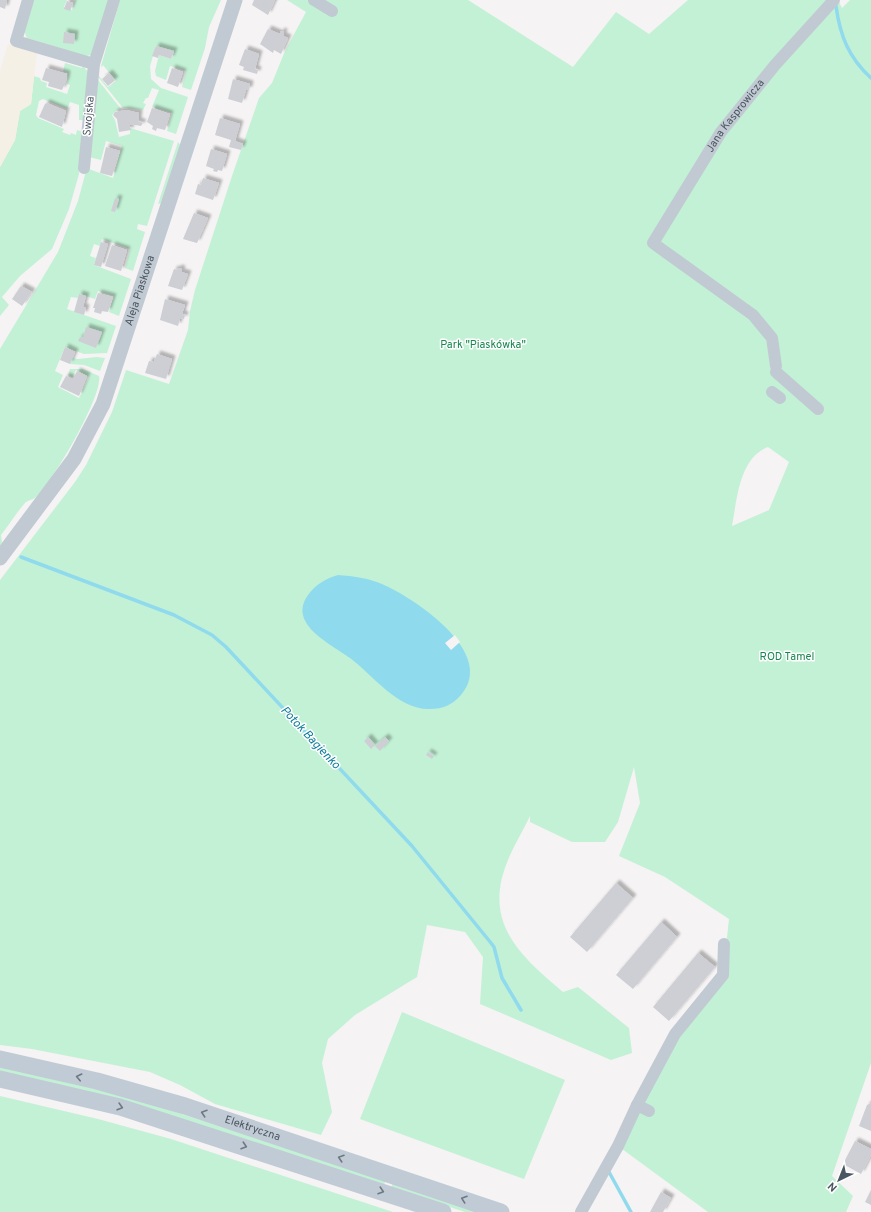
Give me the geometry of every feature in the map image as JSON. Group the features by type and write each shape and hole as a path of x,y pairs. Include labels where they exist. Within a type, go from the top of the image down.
{"main road":[{"name":"Elektryczna","path":"0,1059 96,1081 185,1106 501,1212"},
{"name":"Elektryczna","path":"0,1079 120,1107 443,1212"}],"street":[{"path":"28,0 16,41 94,64"},
{"name":"Swojska","path":"84,168 94,64 114,0"},
{"name":"Aleja Piaskowa","path":"0,558 74,459 103,404 235,0"},
{"path":"314,0 332,11"},
{"name":"Jana Kasprowicza","path":"818,409 776,369 772,338 753,315 653,243 721,132 775,65 834,0"},
{"path":"581,1212 618,1146 637,1106 675,1034 723,975 724,944"},
{"path":"637,1106 649,1111"}],"green space":[{"path":"33,0 67,0 64,7 72,10 75,0 110,0 92,55 86,56 27,38 24,31"},
{"path":"120,0 221,0 209,27 205,48 191,90 182,87 186,71 170,66 166,80 156,76 155,71 159,55 171,59 174,52 156,46 150,66 151,79 161,88 188,97 176,134 167,131 172,113 152,107 159,90 152,88 148,98 146,98 143,103 146,104 143,110 123,108 99,78 99,76 108,87 116,81 103,65 102,67 101,66"},
{"name":"Park \"Piaskówka\"","path":"287,0 468,0 573,67 616,12 649,34 688,0 838,0 842,8 850,0 871,0 871,1063 832,1176 853,1196 846,1212 708,1212 618,1146 673,1034 723,975 729,919 665,877 619,856 640,803 634,767 618,822 605,842 572,842 530,822 530,816 508,860 501,882 499,902 502,919 509,935 519,950 563,992 578,987 629,1028 632,1053 611,1060 480,1004 483,957 465,932 427,925 417,977 355,1015 328,1039 322,1063 332,1112 321,1135 215,1104 180,1085 150,1072 32,1049 0,1045 0,580 75,482 86,465 112,412 126,370 169,384 188,330 190,311 195,290 259,98 272,83 285,51 306,12","holes":["768,447 789,462 769,510 732,526 741,481 745,470 758,452"]},
{"path":"65,63 82,68 83,66 88,72 84,120 79,120 79,105 70,102 67,109 43,99 39,101 36,115 38,118 64,129 62,132 70,135 71,133 76,135 77,130 83,132 79,174 69,209 52,249 20,276 2,297 9,305 0,316 0,167 15,140 20,111 31,104 34,76 47,83 46,87 67,94 70,85 67,84 68,73 63,72"},
{"path":"98,80 121,109 117,110 112,115 115,120 119,137 130,134 130,128 174,141 147,226 138,224 137,229 145,232 133,271 125,268 130,249 102,239 100,246 94,244 90,256 96,258 94,265 131,279 119,316 109,312 114,296 98,291 95,299 79,294 78,298 71,297 67,309 116,326 107,353 84,354 65,347 55,371 63,375 58,387 79,398 89,377 76,370 72,377 68,375 70,369 83,369 99,376 98,386 85,419 64,458 43,489 35,498 25,503 1,535 2,543 0,546 0,349 58,252 78,201 86,171 89,169 113,178 122,146 106,141 101,160 89,157"},
{"path":"178,142 181,146 162,203 158,204"},
{"path":"97,357 105,358 100,371 84,365 70,364 72,358 78,359"},
{"path":"402,1012 565,1080 524,1179 360,1119"},
{"path":"0,1065 111,1091 386,1180 384,1185 0,1072"},
{"path":"0,1096 98,1119 171,1139 393,1212 0,1212"},
{"path":"393,1182 482,1212 465,1212 391,1188"}],"sand":[{"path":"8,44 37,52 31,104 20,111 15,140 0,167 0,71"}],"water":[{"path":"338,575 371,580 382,584 413,601 431,614 447,629 461,645 469,662 470,679 458,698 447,706 435,709 418,708 407,704 387,691 359,665 314,632 307,624 303,615 303,605 308,595 314,588 325,580"}],"pier":[{"path":"455,635 460,642 451,650 445,643"}],"building":[{"path":"0,0 7,0 5,9 0,7"},
{"path":"254,0 275,0 268,15 252,5"},
{"path":"67,1 73,3 70,11 64,9"},
{"path":"268,29 280,34 281,31 284,32 283,36 288,38 281,54 274,50 273,53 260,44"},
{"path":"64,32 75,34 74,44 63,43"},
{"path":"156,46 174,51 171,59 159,55 158,58 152,56"},
{"path":"245,49 259,54 255,69 258,70 257,74 243,70 244,67 239,65"},
{"path":"46,68 67,74 62,90 48,86 49,82 42,80"},
{"path":"172,68 183,72 178,87 167,83"},
{"path":"109,73 115,80 108,86 102,79"},
{"path":"233,79 250,84 249,90 246,90 242,103 228,99"},
{"path":"47,103 66,111 62,127 39,117 45,104"},
{"path":"152,108 170,114 165,130 157,128 156,131 152,129 153,126 147,122"},
{"path":"126,110 139,113 138,121 143,123 141,126 129,124 131,130 119,132 117,119 113,115 115,112"},
{"path":"220,118 240,124 235,141 243,144 241,150 229,147 231,140 215,135"},
{"path":"106,147 120,151 112,176 100,173"},
{"path":"211,149 227,154 222,171 213,171 214,169 206,166"},
{"path":"203,178 219,183 213,200 195,194 198,184 201,185"},
{"path":"115,198 119,199 115,212 111,211"},
{"path":"194,213 208,218 197,243 183,239"},
{"path":"101,242 108,244 101,267 94,265"},
{"path":"112,245 127,250 121,271 105,266"},
{"path":"178,268 182,269 181,272 188,274 182,290 168,286 174,269 177,270"},
{"path":"21,286 32,292 22,306 12,299"},
{"path":"98,293 113,297 108,312 102,311 101,314 94,312 95,308 93,308"},
{"path":"79,294 86,296 83,307 86,308 84,315 74,312"},
{"path":"165,299 185,305 182,314 185,315 184,319 180,318 178,326 160,320"},
{"path":"86,327 102,332 96,348 78,341 80,337 83,338"},
{"path":"65,347 75,352 70,364 60,360"},
{"path":"157,354 172,359 166,379 145,373 149,361 154,362"},
{"path":"77,371 87,376 79,396 60,387 66,376 73,379"},
{"path":"368,737 375,745 371,749 364,741"},
{"path":"385,737 389,741 380,751 375,746"},
{"path":"428,752 434,756 432,759 426,755"},
{"path":"616,883 633,898 587,952 570,937"},
{"path":"661,922 677,937 633,989 616,975"},
{"path":"698,953 715,967 669,1021 653,1007"},
{"path":"871,1103 871,1131 859,1126 867,1105"},
{"path":"855,1141 871,1149 871,1155 861,1174 843,1164"},
{"path":"871,1190 871,1205 865,1202"},
{"path":"661,1192 671,1198 663,1212 650,1212"}],"waterway":[{"path":"836,6 840,27 847,46 857,63 871,78"},
{"name":"Potok Bagienko","path":"21,557 174,615 212,635 226,647 412,846 491,943 494,947 502,978 521,1010"},
{"name":"Potok Bagienko","path":"609,1172 631,1212"}],"park label":[{"name":"ROD Tamel","path":"787,657"}]}
